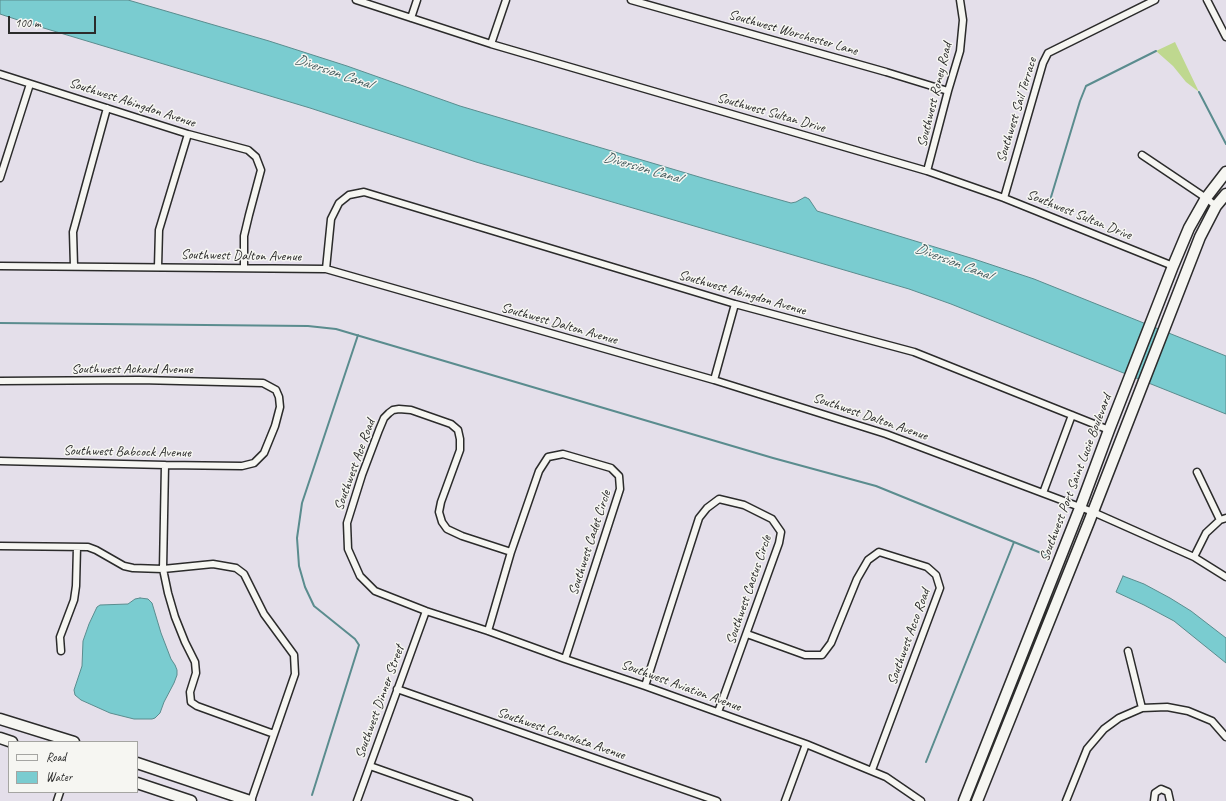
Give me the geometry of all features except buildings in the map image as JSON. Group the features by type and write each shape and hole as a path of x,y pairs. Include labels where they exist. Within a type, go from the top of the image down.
{"main road":[{"name":"Southwest Port Saint Lucie Boulevard","path":"964,801 1080,508 1173,266 1189,228 1206,198 1226,172"},
{"name":"Southwest Port Saint Lucie Boulevard","path":"977,801 1093,512 1141,385 1200,237 1216,206 1226,194"},
{"path":"0,719 71,741"},
{"path":"138,763 250,801"},
{"path":"138,783 192,801"}],"street":[{"name":"Southwest Sultan Drive","path":"356,0 491,44 927,171 1004,198 1173,266"},
{"path":"411,18 417,0"},
{"path":"491,44 506,0"},
{"name":"Southwest Worchester Lane","path":"631,0 948,91"},
{"name":"Southwest Roney Road","path":"927,171 960,51 963,20 960,0"},
{"name":"Southwest Sail Terrace","path":"1004,198 1043,63 1048,53 1155,0"},
{"path":"1206,0 1226,37"},
{"name":"Southwest Abingdon Avenue","path":"0,74 188,134 248,150 256,157 261,170 248,215 244,236 244,267"},
{"path":"0,178 30,84"},
{"path":"74,266 73,232 107,108"},
{"path":"158,267 159,230 188,134"},
{"path":"1142,155 1216,206"},
{"name":"Southwest Abingdon Avenue","path":"326,269 331,219 339,203 349,195 364,192 736,304 914,352 1109,430"},
{"name":"Southwest Dalton Avenue","path":"0,266 244,267 326,269 714,380 886,434 1093,512 1194,557 1226,577"},
{"path":"714,380 736,304"},
{"name":"Southwest Ackard Avenue","path":"0,381 139,380 263,382 276,390 280,397 280,407 275,426 264,453 254,463"},
{"name":"Southwest Ace Road","path":"426,612 375,591 360,576 348,549 347,523 362,475 384,418 393,410 412,410 451,424 458,430 460,450 441,502 439,512 442,522 447,529 457,534 511,552"},
{"path":"1042,493 1072,415"},
{"name":"Southwest Cadet Circle","path":"488,631 511,552 539,471 548,457 563,454 611,468 618,476 620,489 565,659"},
{"name":"Southwest Babcock Avenue","path":"0,462 242,466 254,463"},
{"path":"165,465 163,568 175,617 195,662 196,673 190,692 191,702 197,706 274,734"},
{"path":"1194,557 1206,534 1223,519 1197,472"},
{"name":"Southwest Cactus Circle","path":"646,686 699,518 707,508 719,499 744,505 772,519 781,532 779,544 718,712"},
{"path":"0,546 88,547 124,566 133,568 163,568 213,564 236,568 244,574 264,614 294,655 295,674 250,801"},
{"path":"61,651 60,637 74,600 76,586 76,547"},
{"name":"Southwest Acco Road","path":"747,634 805,655 822,655 831,643 857,579 868,560 879,552 927,567 936,574 940,588 872,770"},
{"name":"Southwest Aviation Avenue","path":"426,612 488,631 806,744 872,770 886,777 921,801"},
{"name":"Southwest Dinner Street","path":"357,801 426,612"},
{"path":"1128,651 1142,708"},
{"name":"Southwest Consolata Avenue","path":"397,689 717,801"},
{"path":"1066,801 1087,749 1104,729 1119,718 1142,708 1167,707 1188,710 1212,721 1226,737"},
{"path":"785,801 806,744"},
{"path":"370,766 469,801"},
{"path":"1154,801 1155,793 1160,789 1168,792 1170,801"}],"green space":[{"path":"1175,42 1199,92 1186,82 1173,66 1156,51"}],"water":[{"name":"Diversion Canal","path":"0,0 128,0 269,41 347,66 460,106 706,179 791,203 805,197 809,199 817,211 1034,279 1226,356 1226,414 951,304 909,289 476,162 310,108 27,23 0,14"},
{"path":"1123,576 1144,584 1170,598 1191,611 1226,638 1226,663 1174,621 1116,592"},
{"path":"135,599 148,599 152,603 161,633 177,670 174,683 160,713 152,719 134,719 110,713 81,700 75,695 74,690 82,666 83,641 97,607 100,605 128,604"}],"waterway":[{"path":"1048,207 1080,101 1086,86 1156,51"},
{"path":"1199,92 1226,144"},
{"path":"0,323 308,326 336,329 773,458 876,486 1046,555"},
{"path":"312,795 359,645 355,639 314,606 305,587 299,566 297,538 302,503 358,335"},
{"path":"926,762 1014,542"}]}
